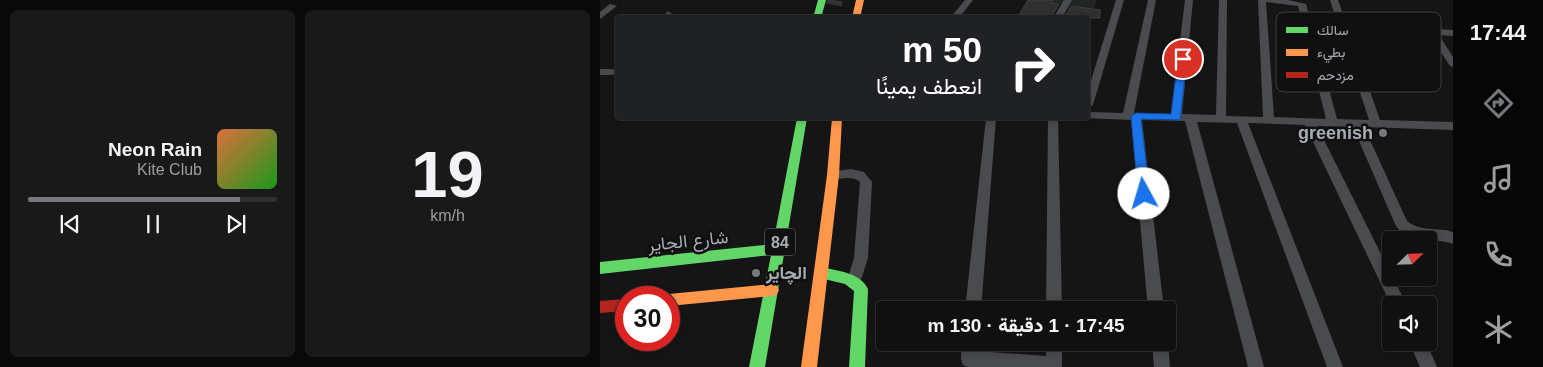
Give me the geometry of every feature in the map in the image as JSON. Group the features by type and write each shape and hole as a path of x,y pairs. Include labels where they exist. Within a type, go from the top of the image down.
{"main road":[{"path":"818,15 822,0"},
{"path":"857,15 860,0"},
{"name":"84","path":"757,367 802,120"},
{"path":"810,367 838,120"},
{"name":"شارع الجاير","path":"600,268 779,249"},
{"path":"821,273 854,281 861,289 858,367"},
{"path":"680,299 772,290"},
{"path":"600,307 615,306"}],"street":[{"path":"956,15 969,0"},
{"path":"1059,15 1068,0"},
{"path":"1090,98 1120,0"},
{"path":"1152,0 1132,116 1155,301"},
{"path":"1189,0 1183,118 1256,367"},
{"path":"1221,119 1223,0"},
{"path":"1262,0 1269,120"},
{"path":"1267,0 1302,4 1304,12"},
{"path":"1334,0 1338,12"},
{"path":"600,5 613,6 600,16"},
{"path":"1441,45 1453,64"},
{"path":"1324,92 1332,122"},
{"path":"1365,92 1376,124"},
{"path":"1090,114 1453,126"},
{"path":"1241,119 1335,367"},
{"path":"974,301 991,120"},
{"path":"1053,120 1054,301"},
{"path":"1309,122 1395,296"},
{"path":"1357,123 1402,224 1408,231 1416,234 1447,235 1453,238"},
{"path":"833,175 857,174 864,178 866,182 861,258 854,281"},
{"path":"969,351 969,359 1054,366 1054,351"},
{"path":"1161,351 1162,367"},
{"path":"1421,351 1429,367"}],"shaded area":[{"path":"1053,0 1097,0 1094,9 1051,3"}],"building":[{"path":"1028,0 1053,0 1051,3 1059,4 1053,15 1019,15"},
{"path":"1071,6 1100,10 1100,18 1090,18 1090,15 1066,15"}],"tunnel":[{"path":"834,5 835,0"}],"traffic: fast":[{"path":"818,15 822,0"},
{"path":"757,367 802,120"},
{"path":"600,268 779,249"},
{"path":"821,273 849,279 861,289 857,367"}],"traffic: slow":[{"path":"857,15 860,0"},
{"path":"809,367 833,175 837,120"},
{"path":"680,299 772,290"}],"traffic: jam":[{"path":"600,307 615,306"}],"place":[{"name":"greenish","path":"1383,133"},
{"name":"الچاير","path":"756,273"}],"route":[{"path":"1144,194 1136,116 1176,117 1183,59"}]}
